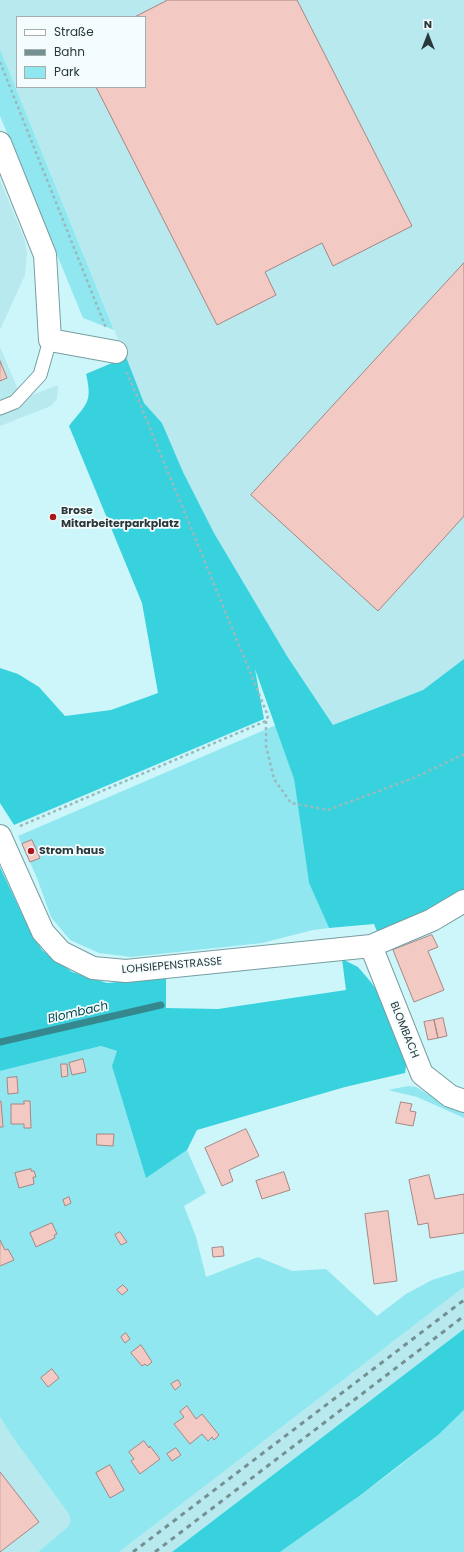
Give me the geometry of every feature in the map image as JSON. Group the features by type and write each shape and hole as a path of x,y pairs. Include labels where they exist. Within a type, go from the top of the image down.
{"street":[{"path":"0,143 45,255 50,340 116,352"},
{"name":"LOHSIEPENSTRASSE","path":"7,832 43,932 61,952 93,968 126,971 371,946"},
{"path":"371,946 432,920 464,901"},
{"name":"BLOMBACH","path":"371,946 422,1074 450,1096 464,1101"}],"lane":[{"path":"0,408 15,402 40,375 50,340"}],"path":[{"path":"0,62 116,352 124,366 268,716 266,721 266,746 274,779 291,803 328,810 416,777 464,754"},
{"path":"7,832 266,721"}],"shaded area":[{"path":"0,0 464,0 464,659 423,690 333,725 287,656 214,533 183,472 162,423 144,403 0,49"},
{"path":"0,180 24,238 27,253 25,275 0,330"},
{"path":"0,347 22,399 58,385 57,399 51,406 0,426"},
{"path":"126,357 144,403 162,423 183,472 214,533 287,656 333,725 423,690 464,659 464,895 378,934 374,924 329,928 309,883 294,779 255,669 264,719 14,825 0,803 0,668 18,674 39,687 65,716 111,710 158,693 142,603 69,426 84,408 88,397 89,391 86,374"},
{"path":"0,867 24,918 42,950 72,972 107,983 166,978 166,1008 218,1009 346,990 342,959 358,967 380,995 407,1059 405,1073 345,1087 197,1130 187,1150 146,1178 112,1066 117,1051 101,1046 0,1071"},
{"path":"464,1287 464,1329 172,1552 119,1552"},
{"path":"464,1329 464,1410 438,1435 362,1494 280,1552 172,1552"},
{"path":"0,1417 16,1442 69,1514 71,1521 69,1527 38,1552 0,1552"}],"green space":[{"path":"0,49 114,330 83,318 0,116"},
{"path":"276,725 294,779 309,883 329,928 313,930 262,943 131,957 99,953 70,940 51,917 37,878 18,836"},
{"path":"101,1046 117,1051 146,1177 187,1150 206,1193 184,1206 196,1237 206,1277 258,1257 292,1271 326,1269 377,1316 406,1294 432,1280 464,1270 464,1287 119,1552 38,1552 68,1527 71,1521 69,1514 16,1442 0,1417 0,1071"},
{"path":"408,1086 416,1087 433,1097 464,1109 464,1118 417,1097 388,1090"},
{"path":"464,1410 464,1552 280,1552 398,1467 443,1430"}],"building":[{"path":"168,0 297,0 412,226 333,266 322,243 265,272 276,295 217,325 97,88 146,88 146,16 137,16"},
{"path":"464,263 464,516 378,611 251,495"},
{"path":"0,361 7,378 0,381"},
{"name":"Strom haus","path":"32,840 40,858 30,862 22,844"},
{"path":"432,935 438,947 428,951 444,990 414,1002 393,950"},
{"path":"443,1018 447,1036 438,1038 434,1020"},
{"path":"434,1020 438,1038 428,1040 424,1022"},
{"path":"83,1059 86,1072 72,1075 69,1063"},
{"path":"61,1064 67,1064 68,1076 62,1077"},
{"path":"17,1077 18,1093 8,1094 7,1078"},
{"path":"1,1101 3,1127 0,1127"},
{"path":"24,1101 30,1101 31,1128 24,1128 24,1124 11,1124 11,1104 24,1104"},
{"path":"401,1102 412,1104 410,1111 416,1112 413,1126 396,1123"},
{"path":"246,1129 259,1156 229,1170 233,1181 222,1186 205,1148"},
{"path":"97,1134 114,1134 113,1146 97,1145"},
{"path":"31,1169 31,1171 34,1171 36,1177 33,1177 34,1184 19,1188 15,1173"},
{"path":"284,1172 290,1190 262,1199 256,1181"},
{"path":"429,1175 435,1199 464,1194 464,1233 430,1238 428,1223 418,1225 409,1180"},
{"path":"69,1197 71,1203 65,1206 63,1200"},
{"path":"388,1211 397,1281 374,1284 365,1214"},
{"path":"52,1223 57,1234 54,1235 55,1238 36,1247 30,1233"},
{"path":"120,1232 127,1242 121,1245 115,1235"},
{"path":"0,1240 5,1250 8,1249 14,1260 0,1266"},
{"path":"223,1247 224,1256 213,1257 212,1248"},
{"path":"123,1285 128,1290 122,1295 117,1290"},
{"path":"126,1333 130,1339 125,1343 121,1337"},
{"path":"141,1345 152,1362 147,1366 145,1364 142,1366 131,1353"},
{"path":"52,1369 59,1378 48,1387 41,1378"},
{"path":"178,1380 181,1385 175,1390 171,1384"},
{"path":"187,1406 196,1419 202,1414 219,1435 214,1440 212,1437 208,1441 202,1434 190,1444 174,1424 184,1417 180,1412"},
{"path":"144,1441 160,1459 140,1474 131,1461 134,1459 129,1452"},
{"path":"176,1448 181,1455 172,1461 167,1454"},
{"path":"110,1465 124,1490 110,1498 96,1473"},
{"path":"0,1472 39,1522 0,1552"}],"waterway":[{"name":"Blombach","path":"0,1042 161,1005"}],"railway":[{"path":"133,1552 464,1300"},
{"path":"155,1552 464,1316"}],"place":[{"name":"Brose Mitarbeiterparkplatz","path":"53,517"},
{"name":"Strom haus","path":"31,851"}]}
